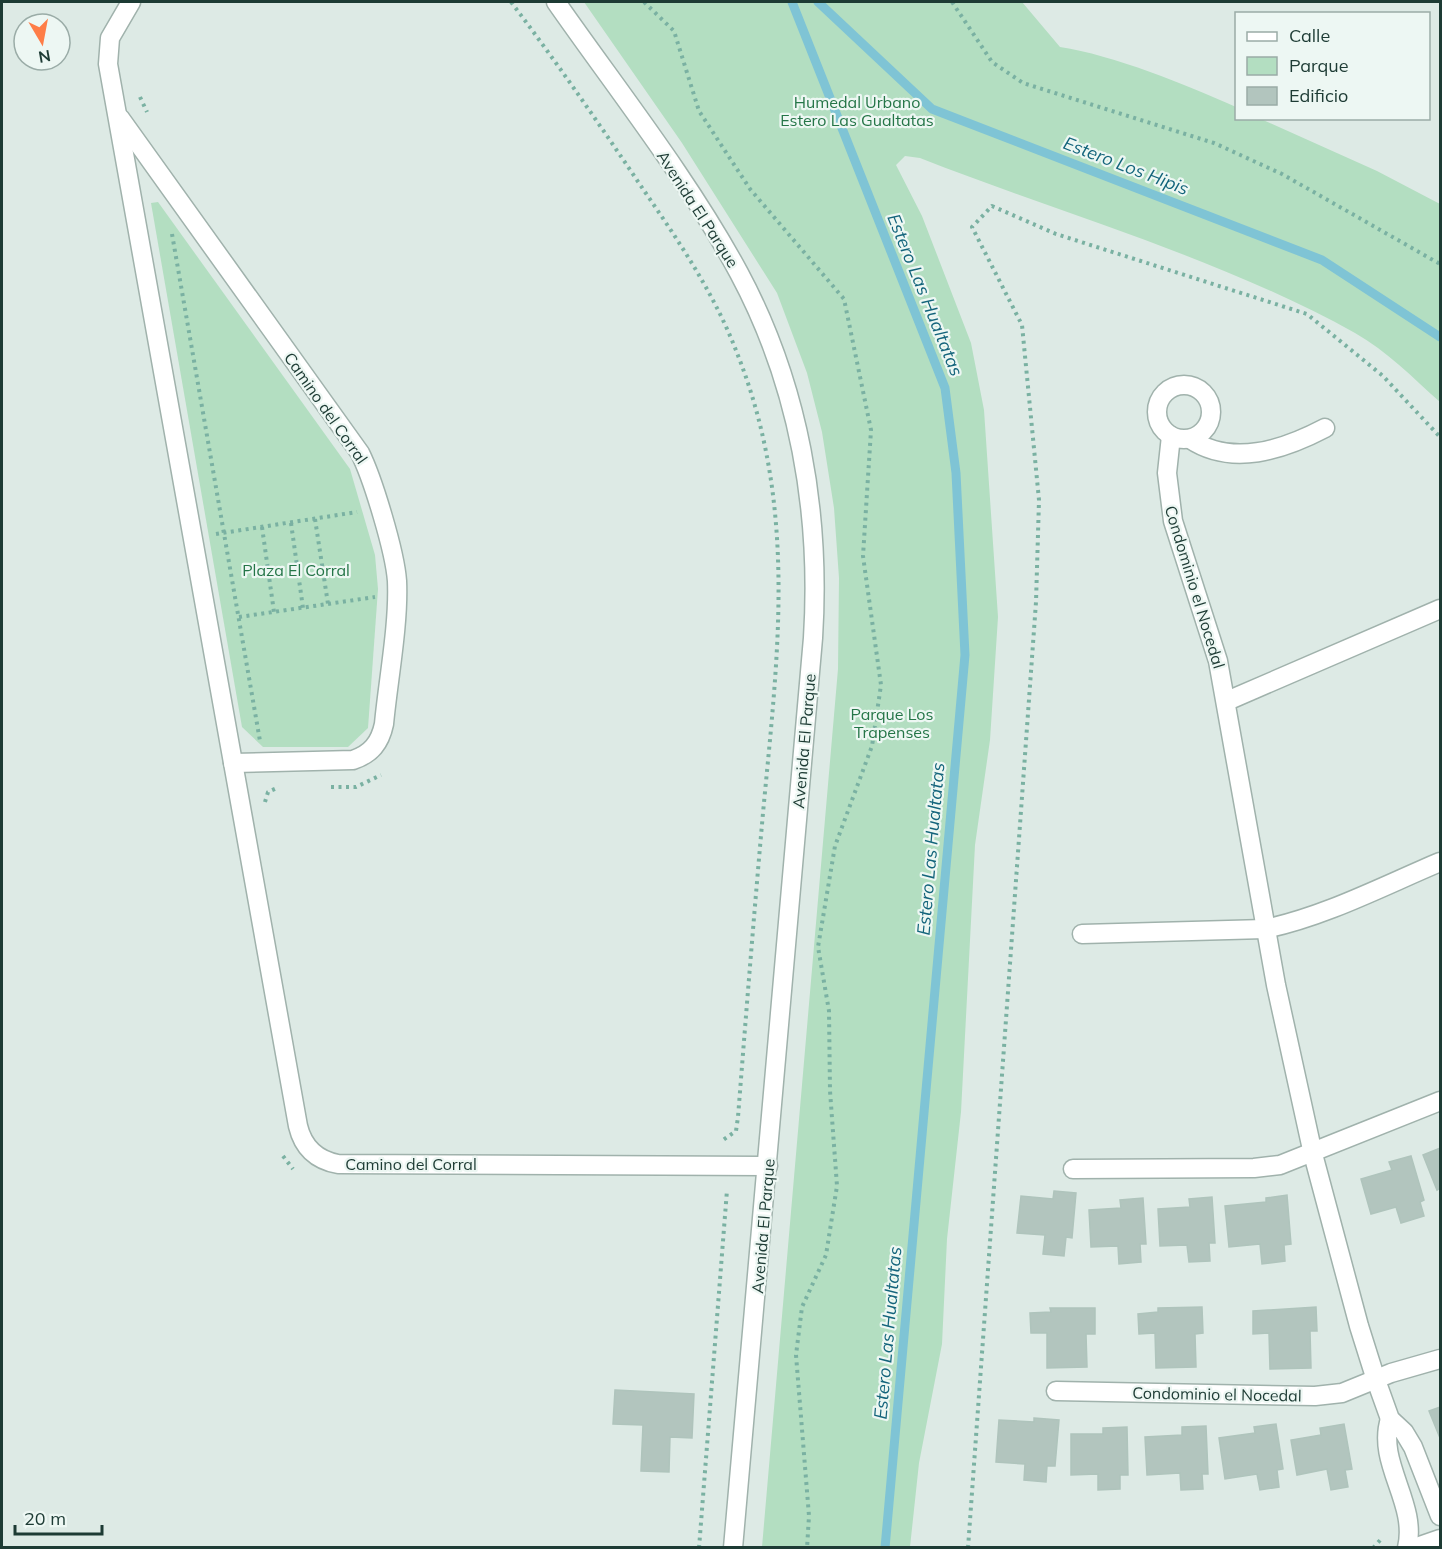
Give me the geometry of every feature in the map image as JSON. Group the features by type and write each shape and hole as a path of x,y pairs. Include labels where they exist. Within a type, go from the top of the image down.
{"street":[{"name":"Camino del Corral","path":"131,2 107,46 117,114 298,1126 305,1145 320,1158 338,1164 768,1166"},
{"name":"Avenida El Parque","path":"556,2 714,228 740,274 778,362 791,402 807,474 816,565 815,610 733,1548"},
{"name":"Camino del Corral","path":"117,114 360,453 367,467 395,567 396,593 384,724 378,743 363,757 353,760 233,763"},
{"path":"1190,439 1206,428 1211,410 1204,393 1187,384 1169,388 1157,403 1158,422 1171,436 1190,439 1217,452 1252,453 1290,444 1325,428"},
{"name":"Condominio el Nocedal","path":"1171,436 1167,473 1173,521 1207,623 1227,701 1265,929 1287,1042 1314,1154 1353,1305 1376,1380 1390,1419 1404,1432 1413,1447 1440,1516"},
{"path":"1227,701 1440,609"},
{"path":"1082,934 1265,929 1294,923 1323,912 1440,862"},
{"path":"1073,1169 1267,1168 1296,1161 1440,1101"},
{"name":"Condominio el Nocedal","path":"1056,1391 1315,1396 1342,1393 1440,1359"},
{"name":"Condominio el Nocedal","path":"1390,1419 1387,1429 1388,1450 1407,1512 1410,1538 1407,1548"},
{"path":"1414,1548 1440,1539"}],"path":[{"path":"512,2 675,236 719,312 738,353 757,411 774,495 780,561 779,645 738,1117 736,1131 726,1140 714,1140"},
{"path":"952,2 992,62 1023,83 1214,143 1282,174 1440,264"},
{"path":"138,87 149,115"},
{"path":"968,1548 1035,613 1039,500 1022,325 972,227 992,206 1056,234 1307,314 1383,376 1440,437"},
{"path":"172,232 268,792 265,802 267,813"},
{"path":"225,533 379,509"},
{"path":"315,519 328,604"},
{"path":"291,523 303,608"},
{"path":"262,527 274,612"},
{"path":"239,618 396,593"},
{"path":"328,787 356,787 384,772"},
{"path":"268,792 279,787 289,787"},
{"path":"279,1148 286,1164 295,1170"},
{"path":"699,1548 727,1190 725,1166"},
{"path":"715,1190 727,1190"}],"green space":[{"path":"584,2 1022,2 1060,47 1126,64 1195,89 1235,107 1235,120 1263,120 1377,171 1440,204 1440,402 1367,340 1303,306 1250,282 1140,238 920,158 905,156 896,165 922,216 971,343 984,410 998,617 990,740 975,845 961,1112 947,1239 942,1344 919,1463 910,1547 762,1547 838,669 839,578 834,508 822,432 807,373 777,293 682,143"},
{"name":"Plaza El Corral","path":"158,202 350,469 375,555 378,589 368,728 348,747 263,747 242,727 151,203"}],"building":[{"path":"1440,1148 1440,1188 1437,1190 1423,1155"},
{"path":"1411,1156 1424,1200 1420,1202 1424,1216 1401,1223 1396,1207 1371,1214 1361,1179 1392,1170 1389,1162"},
{"path":"1054,1191 1076,1193 1072,1238 1066,1237 1064,1256 1043,1254 1045,1235 1017,1233 1021,1196 1053,1199"},
{"path":"1287,1195 1291,1244 1284,1245 1285,1261 1262,1264 1260,1244 1229,1247 1225,1206 1266,1202 1266,1198"},
{"path":"1212,1197 1215,1243 1209,1243 1210,1261 1189,1262 1187,1245 1160,1246 1158,1209 1190,1207 1189,1199"},
{"path":"1143,1198 1146,1244 1140,1244 1141,1262 1119,1264 1118,1246 1091,1247 1089,1210 1121,1208 1120,1200"},
{"path":"1202,1307 1203,1333 1195,1334 1196,1367 1156,1368 1155,1333 1139,1334 1138,1314 1158,1312 1158,1308"},
{"path":"1316,1307 1317,1331 1310,1331 1311,1368 1270,1369 1269,1333 1253,1334 1253,1311"},
{"path":"1050,1308 1095,1308 1095,1334 1086,1334 1087,1367 1047,1368 1047,1333 1031,1333 1030,1313 1051,1312"},
{"path":"615,1390 694,1394 692,1438 670,1437 669,1472 641,1471 643,1425 613,1424"},
{"path":"1440,1407 1440,1438 1429,1411"},
{"path":"1034,1418 1059,1420 1055,1466 1047,1466 1046,1482 1024,1480 1025,1464 996,1462 999,1420 1034,1422"},
{"path":"1276,1424 1283,1469 1277,1470 1279,1487 1260,1490 1257,1474 1225,1479 1219,1438 1255,1433 1254,1427"},
{"path":"1344,1424 1352,1469 1345,1470 1348,1487 1331,1490 1327,1469 1297,1475 1291,1440 1321,1435 1320,1428"},
{"path":"1206,1426 1208,1474 1202,1474 1203,1489 1181,1490 1180,1473 1147,1475 1145,1437 1182,1435 1182,1427"},
{"path":"1127,1427 1128,1475 1120,1475 1120,1489 1098,1490 1098,1474 1071,1475 1071,1434 1103,1434 1103,1428"}],"waterway":[{"name":"Estero Las Hualtatas","path":"792,2 945,388 956,473 965,655 885,1548"},
{"name":"Estero Los Hipis","path":"818,2 932,109 1322,260 1440,337"}],"park label":[{"name":"Humedal Urbano Estero Las Gualtatas","path":"857,111"},
{"name":"Parque Los Trapenses","path":"892,723"}]}
